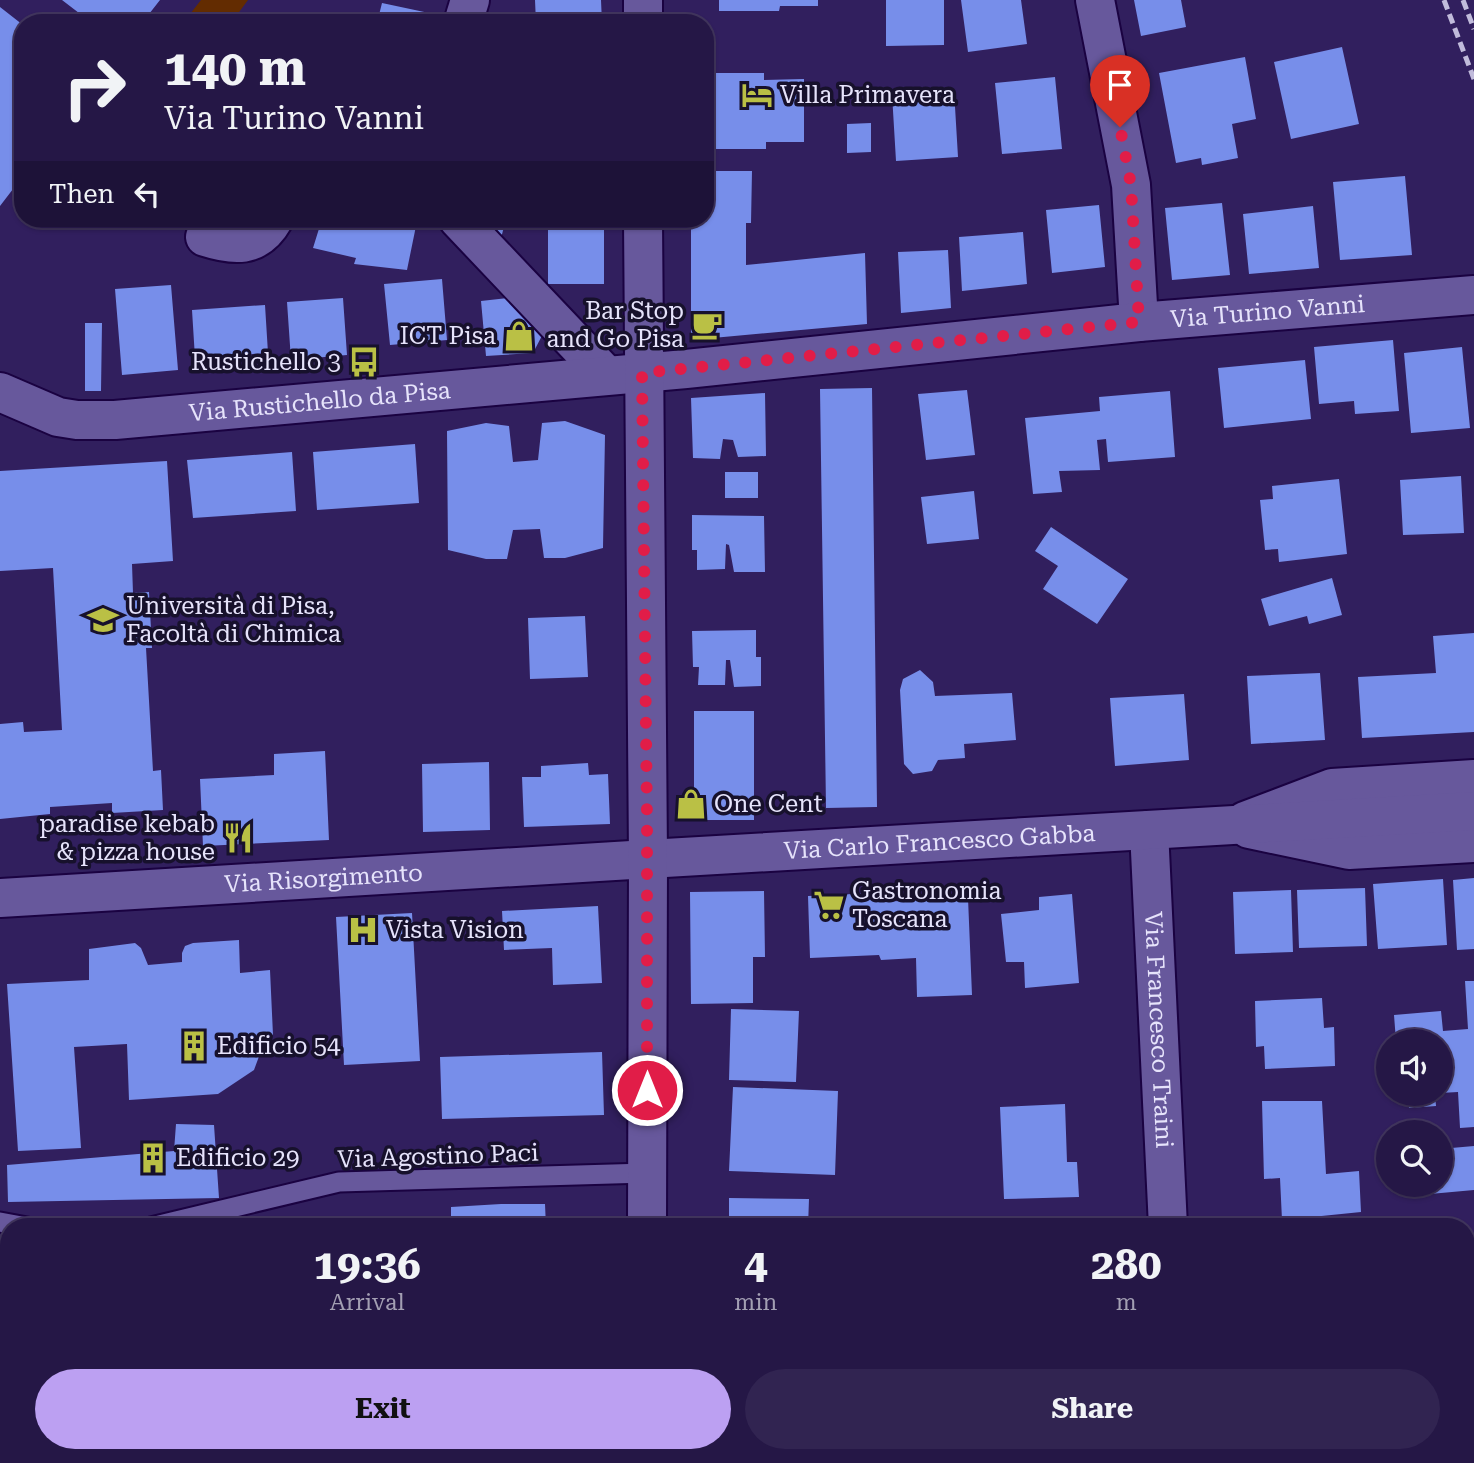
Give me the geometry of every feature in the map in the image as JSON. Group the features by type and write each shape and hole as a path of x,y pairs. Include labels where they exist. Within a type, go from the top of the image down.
{"street":[{"path":"1095,0 1131,185 1139,322"},
{"path":"205,237 226,243 244,244 268,228"},
{"path":"468,228 624,374"},
{"path":"642,228 624,374 648,859 647,1218"},
{"name":"Via Turino Vanni","path":"624,374 1139,322 1474,295"},
{"name":"Via Rustichello da Pisa","path":"0,392 58,417 114,420 624,374"},
{"name":"Via Carlo Francesco Gabba","path":"1234,826 1332,788 1474,779"},
{"name":"Via Carlo Francesco Gabba","path":"648,859 1474,811"},
{"name":"Via Carlo Francesco Gabba","path":"1234,826 1349,850 1474,843"},
{"name":"Via Francesco Traini","path":"1149,830 1168,1218"},
{"name":"Via Risorgimento","path":"0,898 648,859"}],"lane":[{"name":"Via Agostino Paci","path":"189,1218 339,1182 647,1173"}],"shaded area":[{"path":"201,0 248,0 238,14 190,14"}],"building":[{"path":"62,0 160,0 149,14 80,14"},
{"path":"535,0 601,0 602,14 536,14"},
{"path":"719,0 818,0 818,6 780,6 779,11 719,11"},
{"path":"886,0 944,0 944,45 886,46"},
{"path":"961,0 1021,0 1027,44 968,52"},
{"path":"1134,0 1181,0 1186,27 1141,36"},
{"path":"382,3 429,13 429,14 379,14"},
{"path":"0,7 14,18 14,188 0,206"},
{"path":"1342,47 1359,124 1291,139 1274,62"},
{"path":"1245,57 1256,119 1232,124 1238,158 1202,165 1201,158 1176,163 1159,73"},
{"name":"Villa Primavera","path":"714,73 764,73 764,80 804,79 804,142 766,142 766,149 714,149"},
{"path":"1055,77 1062,149 1002,154 995,83"},
{"path":"954,90 958,157 896,161 892,94"},
{"path":"871,123 871,152 847,153 847,124"},
{"path":"714,171 752,171 751,223 746,223 746,265 865,253 867,324 691,340 691,228 714,228"},
{"path":"1405,176 1412,255 1340,260 1333,182"},
{"path":"1222,203 1230,275 1172,280 1165,208"},
{"path":"1099,205 1105,267 1052,273 1046,210"},
{"path":"1313,206 1319,268 1249,274 1243,214"},
{"path":"319,228 416,228 407,270 354,264 356,258 313,248"},
{"path":"489,228 504,228 500,242"},
{"path":"548,228 604,228 604,284 548,284"},
{"path":"1023,232 1027,284 962,291 959,237"},
{"path":"948,250 951,308 901,313 898,252"},
{"path":"442,279 447,340 390,345 384,284"},
{"path":"171,285 178,370 122,375 115,289"},
{"path":"517,297 547,326 533,353 486,356 481,301"},
{"path":"343,298 347,355 291,360 287,302"},
{"path":"265,305 268,353 195,358 192,310"},
{"path":"85,323 102,323 101,391 85,391"},
{"path":"1393,340 1399,411 1355,414 1354,401 1319,404 1314,347"},
{"path":"1462,347 1470,428 1411,433 1404,353"},
{"path":"1305,360 1311,419 1224,428 1218,368"},
{"path":"872,388 877,807 826,808 820,389"},
{"path":"967,390 975,455 926,460 918,394"},
{"path":"1170,391 1175,457 1108,462 1106,439 1097,440 1100,470 1059,471 1062,492 1033,494 1025,418 1100,411 1099,397"},
{"path":"765,393 766,456 738,457 733,440 723,439 720,459 693,458 691,398"},
{"path":"565,421 605,435 603,548 565,558 544,558 540,529 513,530 507,559 486,559 448,550 447,431 486,423 509,426 513,462 538,460 542,423"},
{"path":"415,444 419,503 317,510 313,452"},
{"path":"292,452 296,511 193,518 187,460"},
{"name":"Università di Pisa, Facoltà di Chimica","path":"167,461 173,561 132,564 133,593 149,592 152,648 146,648 153,771 161,770 163,810 112,813 112,803 50,807 50,814 0,819 0,724 23,722 24,732 62,730 53,568 0,571 0,471"},
{"path":"725,472 758,472 758,498 725,498"},
{"path":"1461,476 1464,533 1403,535 1400,480"},
{"path":"1339,479 1347,554 1279,562 1278,549 1265,550 1260,500 1273,499 1272,486"},
{"path":"974,491 979,539 927,544 921,497"},
{"path":"692,515 764,516 765,572 734,572 729,545 726,544 725,569 697,570 697,550 692,550"},
{"path":"1051,527 1128,579 1097,624 1043,589 1058,566 1035,551"},
{"path":"1332,578 1342,615 1309,624 1307,616 1269,626 1261,599"},
{"path":"585,616 588,677 530,679 528,618"},
{"path":"756,630 756,657 761,657 761,686 734,687 730,660 726,660 725,685 698,685 699,667 693,667 692,631"},
{"path":"1474,633 1474,732 1362,738 1358,677 1436,673 1433,636"},
{"path":"920,670 933,682 935,696 1012,693 1016,740 964,744 965,758 938,760 932,771 913,774 904,764 900,690 903,679"},
{"path":"1320,673 1325,740 1251,744 1247,676"},
{"path":"1184,694 1189,760 1115,766 1110,698"},
{"path":"694,711 754,711 754,820 694,820"},
{"path":"325,751 329,840 203,846 200,779 274,775 274,754"},
{"path":"489,762 490,830 423,832 422,764"},
{"path":"588,763 589,775 608,774 610,824 524,827 522,777 541,777 541,766"},
{"path":"1474,878 1474,949 1457,950 1453,880"},
{"path":"1443,879 1447,945 1378,949 1373,884"},
{"path":"1365,888 1367,946 1299,948 1297,890"},
{"path":"1291,890 1293,952 1235,954 1233,892"},
{"path":"764,891 765,957 753,957 753,1003 691,1004 690,892"},
{"path":"876,893 877,902 968,898 972,995 917,997 916,958 881,960 879,955 810,958 808,896"},
{"path":"1072,894 1079,983 1025,988 1024,962 1006,962 1001,914 1039,910 1039,897"},
{"path":"598,906 602,983 553,985 552,948 504,950 502,911"},
{"path":"412,913 420,1061 344,1065 336,917"},
{"name":"Edificio 54","path":"239,940 240,973 270,970 273,1035 261,1036 261,1051 254,1070 218,1094 129,1100 127,1044 74,1047 81,1148 18,1151 7,984 89,980 89,949 135,943 141,948 148,965 182,962 185,946 193,943"},
{"path":"1465,981 1474,981 1474,1127 1460,1128 1458,1092 1453,1092 1453,1030 1468,1029"},
{"path":"1322,998 1324,1028 1334,1027 1335,1066 1265,1069 1264,1046 1256,1047 1255,1001"},
{"path":"731,1009 799,1011 796,1082 729,1080"},
{"path":"1441,1011 1443,1029 1395,1029 1394,1015"},
{"path":"602,1052 604,1115 442,1119 440,1057"},
{"path":"733,1087 838,1091 835,1175 729,1171"},
{"path":"1262,1101 1322,1101 1326,1174 1359,1171 1361,1212 1282,1218 1280,1178 1264,1179"},
{"path":"1065,1104 1067,1162 1077,1162 1079,1197 1004,1199 1000,1107"},
{"name":"Edificio 29","path":"176,1124 214,1125 219,1198 8,1202 7,1165 174,1151"},
{"path":"1474,1146 1474,1190 1453,1192 1453,1148"},
{"path":"729,1198 809,1199 808,1218 729,1218"},
{"path":"545,1204 546,1218 451,1218 451,1207"}],"railway":[{"path":"1444,0 1474,79"},
{"path":"1463,0 1474,29"}],"place":[{"name":"Villa Primavera","path":"757,95"},
{"name":"Bar Stop and Go Pisa","path":"707,325"},
{"name":"ICT Pisa","path":"519,336"},
{"name":"Rustichello 3","path":"364,362"},
{"name":"Università di Pisa, Facoltà di Chimica","path":"103,620"},
{"name":"One Cent","path":"691,804"},
{"name":"paradise kebab & pizza house","path":"238,838"},
{"name":"Gastronomia Toscana","path":"829,905"},
{"name":"Vista Vision","path":"363,930"},
{"name":"Edificio 54","path":"194,1046"},
{"name":"Edificio 29","path":"153,1158"}],"route":[{"path":"647,1090 646,583 642,373 1139,322 1131,185 1120,127"}]}
